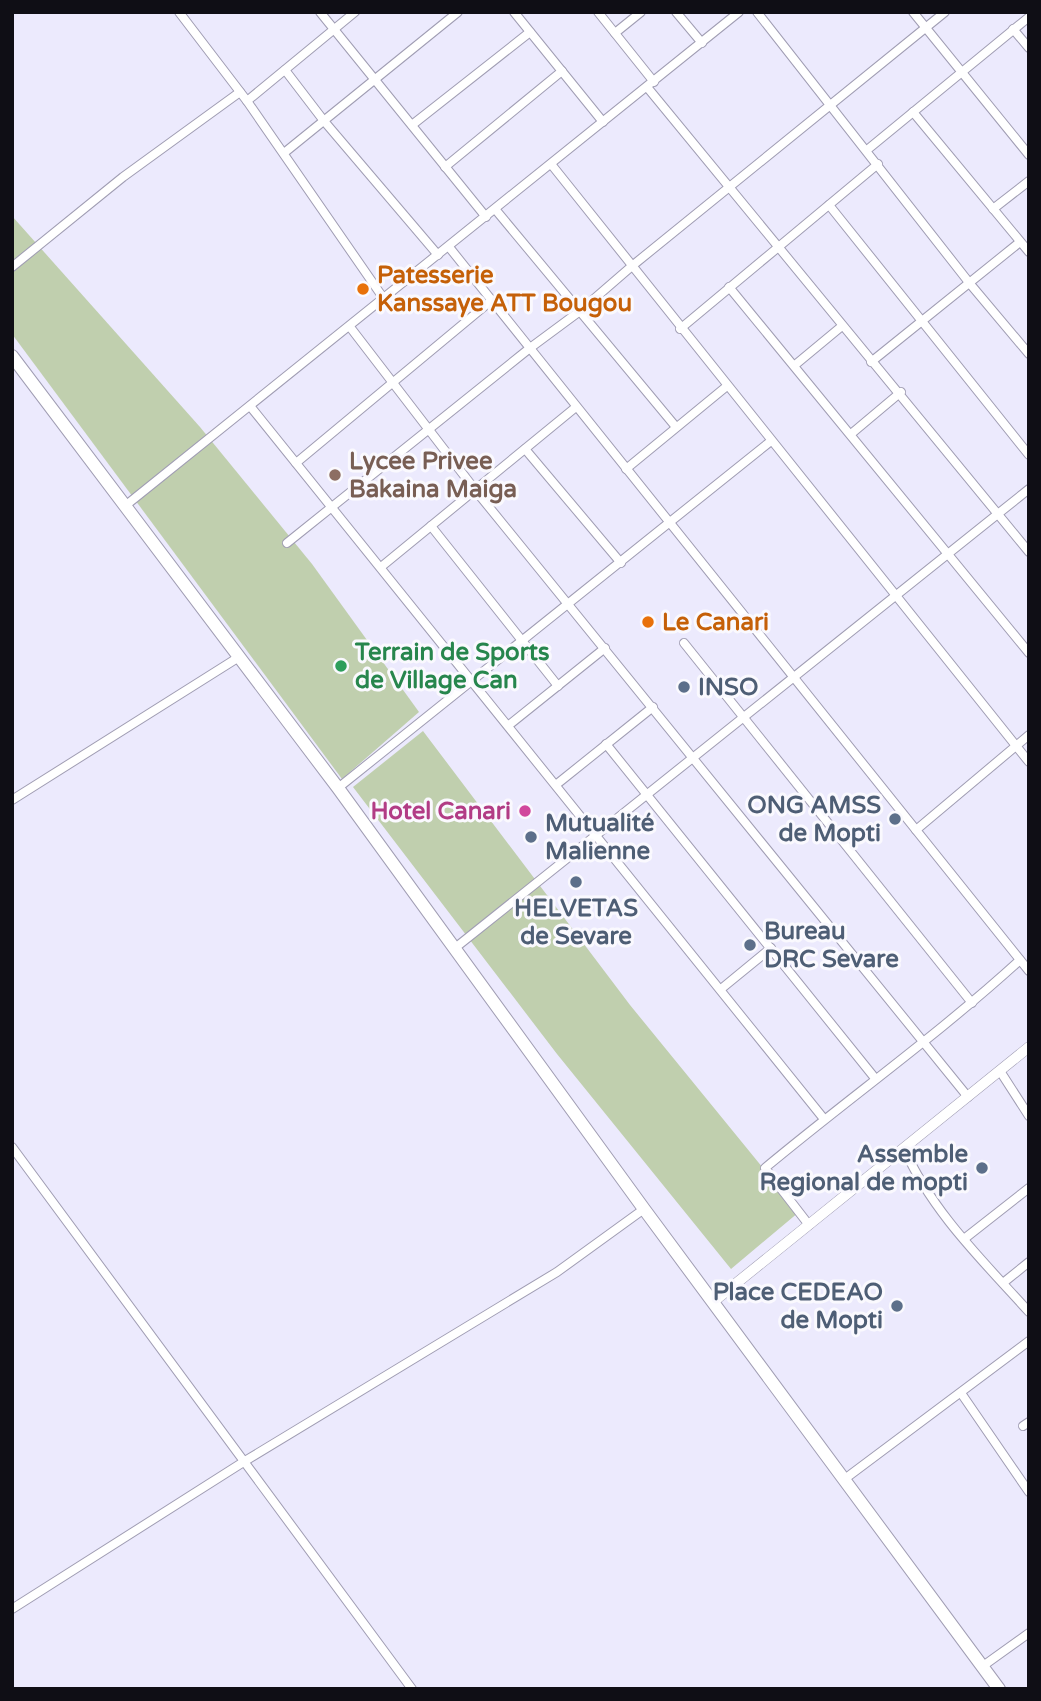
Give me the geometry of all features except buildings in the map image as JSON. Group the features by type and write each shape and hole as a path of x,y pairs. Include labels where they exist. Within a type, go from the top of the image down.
{"main road":[{"path":"12,356 338,788 644,1209 846,1478 999,1689"}],"street":[{"path":"179,12 247,101 384,299"},
{"path":"320,12 486,217"},
{"path":"247,101 355,12"},
{"path":"284,153 457,12"},
{"path":"514,12 603,122"},
{"path":"598,12 778,246 871,362 901,392 1029,552"},
{"path":"615,33 641,12"},
{"path":"676,12 702,43"},
{"path":"125,506 739,12"},
{"path":"757,12 971,285 1029,354"},
{"path":"913,12 1029,155"},
{"path":"286,543 580,311 945,12"},
{"path":"867,150 1029,17"},
{"path":"1013,29 1029,48"},
{"path":"412,125 530,32"},
{"path":"285,70 324,121 438,255"},
{"path":"445,167 562,71"},
{"path":"12,267 123,177 240,92"},
{"path":"914,112 1029,252"},
{"path":"551,164 680,329 1029,762"},
{"path":"680,329 878,164"},
{"path":"993,209 1029,181"},
{"path":"829,205 1029,455"},
{"path":"495,209 676,428"},
{"path":"871,362 971,285 1020,242"},
{"path":"449,247 1029,971"},
{"path":"729,287 1029,653"},
{"path":"296,463 492,300"},
{"path":"795,365 842,326"},
{"path":"350,327 476,491 968,1097"},
{"path":"626,469 727,386"},
{"path":"851,434 901,392"},
{"path":"250,406 824,1119"},
{"path":"381,568 576,407"},
{"path":"338,788 670,525 771,441"},
{"path":"525,449 621,563"},
{"path":"455,948 1029,489"},
{"path":"431,526 558,686"},
{"path":"684,643 972,1003"},
{"path":"509,725 605,648"},
{"path":"12,800 239,657"},
{"path":"557,785 653,707"},
{"path":"916,830 1029,735"},
{"path":"607,744 874,1077"},
{"path":"721,989 771,948"},
{"path":"809,1225 765,1168 874,1077 972,1003 1020,960"},
{"path":"713,1302 1029,1047"},
{"path":"1000,1071 1029,1115"},
{"path":"12,1147 412,1689"},
{"path":"904,1148 915,1174 964,1239 1029,1312"},
{"path":"964,1239 1029,1188"},
{"path":"12,1609 244,1461 557,1272 644,1209"},
{"path":"1003,1283 1029,1262"},
{"path":"846,1478 1029,1341"},
{"path":"961,1392 1028,1491"},
{"path":"983,1666 1029,1633"}],"green space":[{"path":"12,216 200,427 312,564 419,712 342,779 12,334"},
{"path":"423,731 630,1005 799,1212 731,1269 557,1054 353,787"}],"place":[{"name":"Patesserie Kanssaye ATT Bougou","path":"363,289"},
{"name":"Lycee Privee Bakaina Maiga","path":"335,475"},
{"name":"Le Canari","path":"648,622"},
{"name":"Terrain de Sports de Village Can","path":"341,666"},
{"name":"INSO","path":"684,687"},
{"name":"Hotel Canari","path":"525,811"},
{"name":"ONG AMSS de Mopti","path":"895,819"},
{"name":"Mutualité Malienne","path":"531,837"},
{"name":"HELVETAS de Sevare","path":"576,882"},
{"name":"Bureau DRC Sevare","path":"750,945"},
{"name":"Assemble Regional de mopti","path":"982,1168"},
{"name":"Place CEDEAO de Mopti","path":"897,1306"}]}
